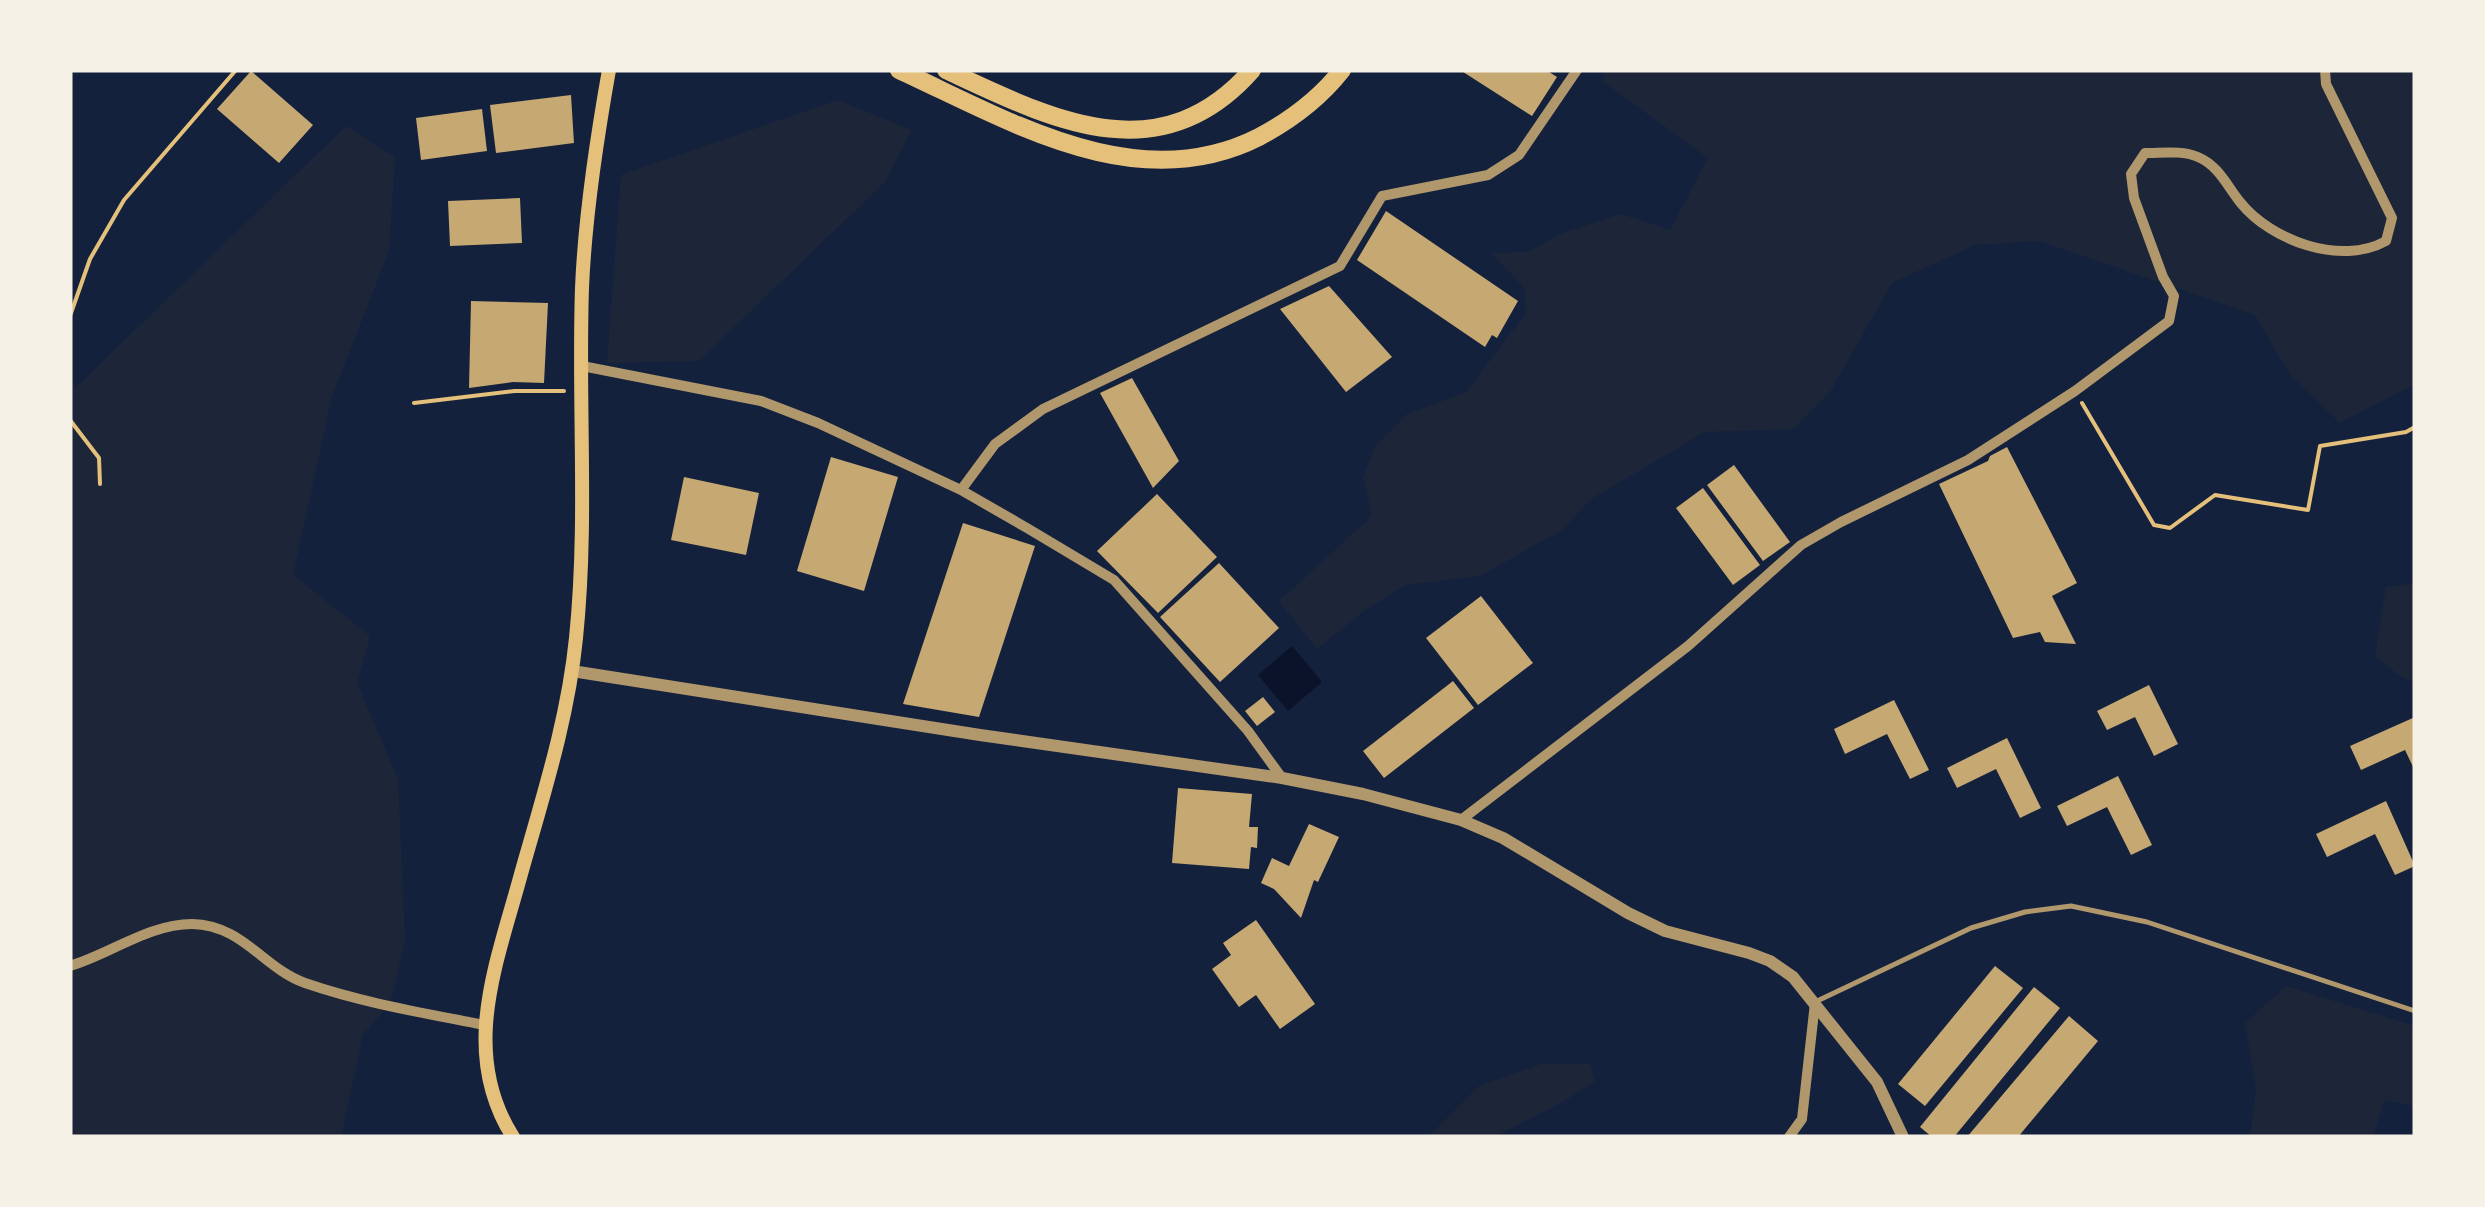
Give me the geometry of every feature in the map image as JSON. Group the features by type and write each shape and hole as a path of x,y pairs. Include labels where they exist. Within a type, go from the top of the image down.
{"highway":[{"path":"900,70 1072,145 1122,158 1148,160 1200,156 1250,141 1296,115 1342,70"},
{"path":"946,70 1049,117 1120,130 1162,125 1191,115 1219,100 1252,70"}],"main road":[{"path":"513,1137 494,1102 488,1080 484,1026 490,988 559,738 572,672 581,575 586,224 609,70"}],"street":[{"path":"961,490 995,444 1044,408 1340,266 1382,196 1488,174 1518,155 1577,70"},
{"path":"1461,820 1688,646 1801,546 1841,522 1968,460 2075,391 2169,322 2174,296 2163,277 2132,186 2131,174 2144,153 2178,152 2201,158 2224,177 2240,203 2275,234 2327,250 2373,249 2386,241 2392,218 2326,84 2326,70"},
{"path":"582,366 761,400 961,490 1114,580 1248,731 1282,778"},
{"path":"572,672 1282,778 1364,794 1461,820 1502,838 1665,931 1770,961 1815,1002 1877,1082 1903,1137"},
{"path":"70,966 164,927 194,924 228,930 301,982 484,1026"},
{"path":"1790,1137 1802,1119 1815,1002"}],"lane":[{"path":"1815,1002 1971,928 2025,912 2072,906 2147,922 2415,1011"}],"path":[{"path":"70,316 90,259 124,200 236,70"},
{"path":"414,404 514,390 582,391"},
{"path":"2075,391 2154,524 2170,528 2215,495 2308,510 2320,446 2406,432 2415,427"},
{"path":"70,420 99,458 100,484"}],"shaded area":[{"path":"1605,70 2415,70 2415,384 2340,423 2290,374 2255,315 2039,241 1975,245 1892,283 1830,392 1794,429 1705,432 1591,499 1562,530 1480,576 1406,585 1365,610 1317,649 1279,601 1372,516 1363,478 1375,447 1407,414 1466,392 1526,313 1524,288 1492,253 1527,252 1565,232 1621,214 1670,230 1708,158 1602,81"},
{"path":"838,100 912,130 885,182 699,361 607,363 621,175"},
{"path":"346,126 395,157 389,251 332,396 293,575 370,636 357,683 398,779 405,941 390,1004 363,1034 341,1137 70,1137 70,381 77,386"},
{"path":"2415,583 2415,683 2375,656 2386,587"},
{"path":"1292,646 1322,682 1288,711 1258,675"},
{"path":"2286,986 2415,1026 2415,1106 2384,1100 2373,1137 2250,1137 2256,1089 2245,1023"},
{"path":"1541,1064 1590,1064 1595,1081 1495,1137 1428,1137 1479,1086"}],"building":[{"path":"1460,70 1546,70 1557,77 1532,116"},
{"path":"251,71 313,125 279,163 217,109"},
{"path":"571,95 574,143 496,153 490,105"},
{"path":"482,109 487,151 421,160 416,118"},
{"path":"520,198 522,243 450,246 448,201"},
{"path":"1386,211 1518,301 1497,338 1492,335 1485,347 1357,260"},
{"path":"1329,286 1392,357 1346,392 1280,309"},
{"path":"471,301 548,303 544,383 513,382 469,388"},
{"path":"1132,378 1179,461 1153,488 1100,393"},
{"path":"2007,447 2077,583 2052,596 2076,644 2045,642 2040,632 2013,638 1939,484 1988,461"},
{"path":"831,457 898,477 864,591 797,571"},
{"path":"1734,465 1790,542 1763,561 1707,485"},
{"path":"684,477 759,493 746,555 671,540"},
{"path":"1703,488 1760,565 1733,585 1676,508"},
{"path":"1157,494 1217,557 1158,613 1097,551"},
{"path":"963,523 1035,546 979,717 903,704"},
{"path":"1219,563 1279,628 1220,682 1160,617"},
{"path":"1481,596 1533,663 1478,705 1426,638"},
{"path":"1453,681 1474,708 1384,778 1363,751"},
{"path":"2149,685 2178,744 2154,756 2135,717 2107,730 2097,711"},
{"path":"1263,697 1275,712 1257,726 1245,711"},
{"path":"1894,700 1929,770 1910,779 1887,734 1845,754 1834,729"},
{"path":"2415,717 2415,771 2405,750 2361,770 2350,746"},
{"path":"2007,738 2041,808 2020,818 1996,769 1957,788 1947,768"},
{"path":"2118,776 2152,845 2131,855 2107,807 2067,826 2057,806"},
{"path":"1178,788 1252,794 1249,827 1258,827 1257,848 1251,847 1249,869 1172,863"},
{"path":"2386,801 2415,866 2395,875 2375,834 2327,857 2316,834"},
{"path":"1309,824 1339,837 1318,882 1314,880 1301,918 1274,889 1261,883 1272,858 1289,866"},
{"path":"1256,920 1315,1004 1280,1029 1256,995 1239,1007 1212,969 1231,955 1223,943"},
{"path":"1995,966 2023,988 1925,1106 1898,1084"},
{"path":"2034,987 2060,1008 1954,1137 1932,1137 1920,1127"},
{"path":"2069,1016 2098,1041 2018,1137 1967,1137"}]}
